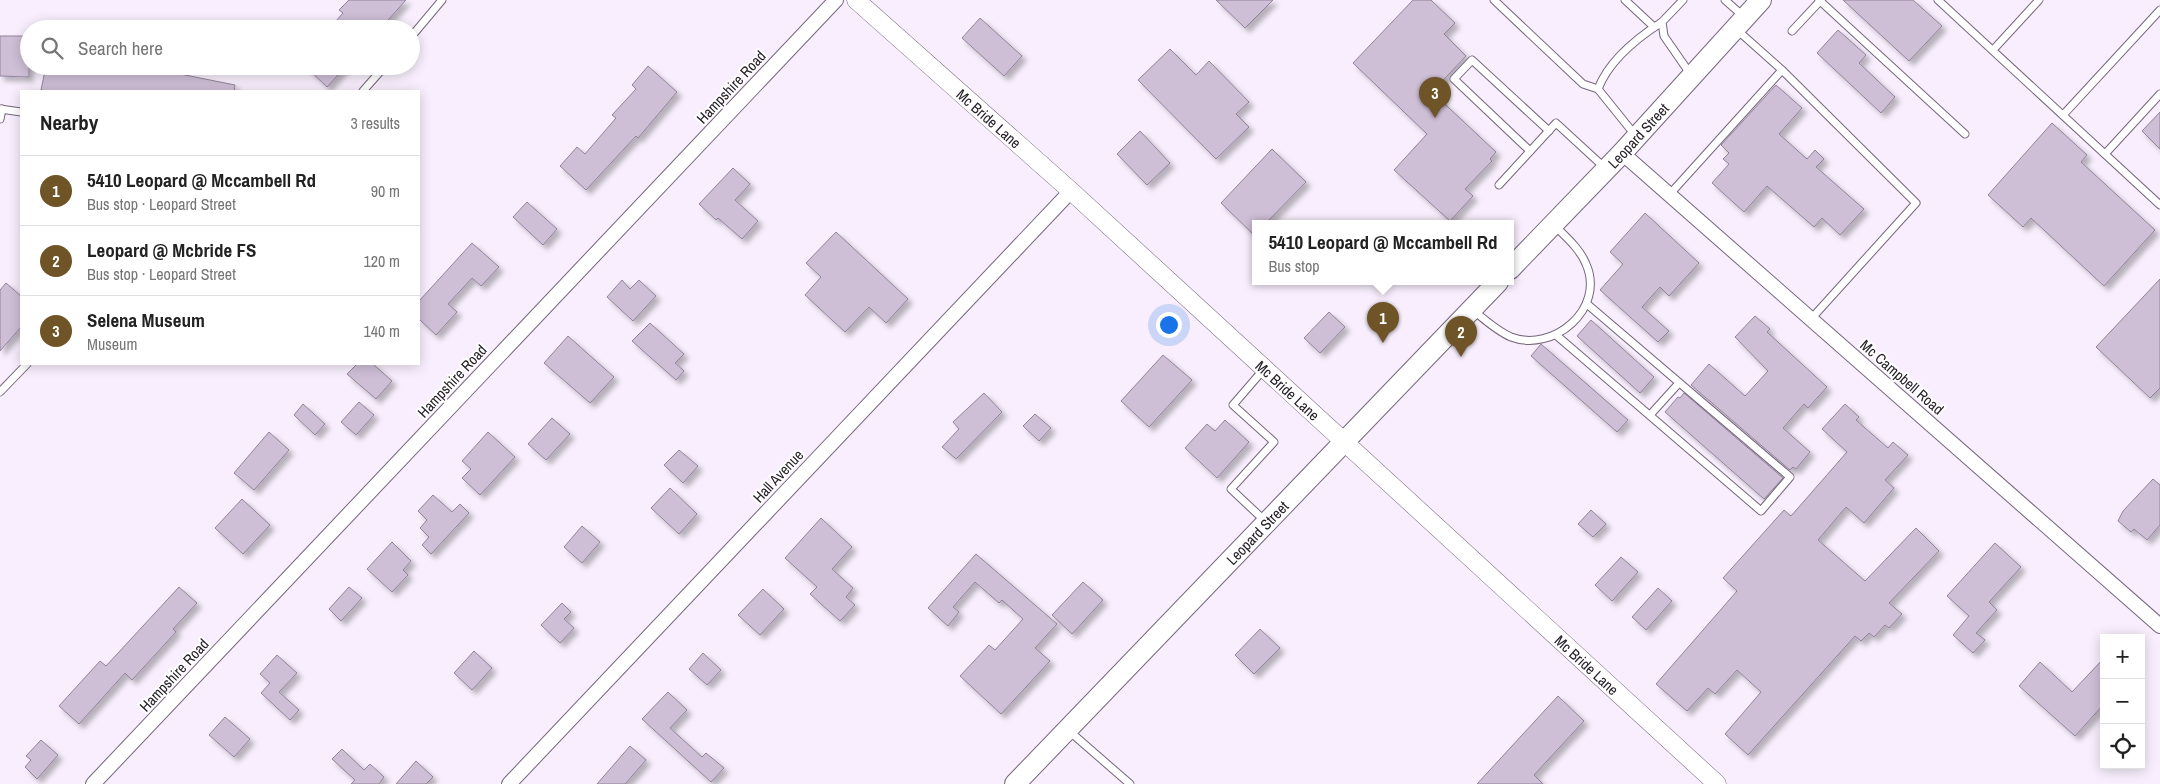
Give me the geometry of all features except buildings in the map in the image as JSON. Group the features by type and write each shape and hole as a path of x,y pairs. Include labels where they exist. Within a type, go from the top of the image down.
{"main road":[{"name":"Leopard Street","path":"1514,265 1637,138 1761,0"},
{"name":"Leopard Street","path":"1015,784 1495,285"}],"street":[{"name":"Hampshire Road","path":"93,784 836,0"},
{"name":"Mc Bride Lane","path":"856,0 1071,191 1717,784"},
{"name":"Mc Campbell Road","path":"1622,153 2160,626"},
{"name":"Hall Avenue","path":"509,784 1071,191"}],"lane":[{"path":"420,26 442,0"},
{"path":"1494,0 1583,84 1598,89 1637,138"},
{"path":"1625,0 1654,27"},
{"path":"1598,89 1612,64 1644,33 1662,22 1683,0"},
{"path":"1725,0 1740,23 1782,70 1916,203 1811,320"},
{"path":"1792,31 1820,0 1965,134"},
{"path":"1938,0 2160,204"},
{"path":"1993,50 2039,0"},
{"path":"2063,115 2160,10"},
{"path":"1662,22 1664,36 1692,77"},
{"path":"1530,150 1454,79 1472,60 1549,131"},
{"path":"1669,195 1782,70"},
{"path":"364,90 377,75"},
{"path":"2105,154 2160,94"},
{"path":"0,120 1,109 20,112"},
{"path":"1499,185 1556,123 1607,170"},
{"path":"1471,308 1494,327 1512,337 1540,340 1556,335 1579,317 1587,304 1590,282 1587,265 1576,248 1554,225"},
{"path":"1556,335 1761,511 1790,477 1587,304"},
{"path":"0,392 26,365"},
{"path":"1264,369 1232,405 1274,442 1230,489 1267,523"},
{"path":"1650,415 1679,383"},
{"path":"1068,730 1130,784"}],"place":[{"name":"Selena Museum","path":"1435,118"},
{"name":"5410 Leopard @ Mccambell Rd","path":"1383,343"},
{"name":"Leopard @ Mcbride FS","path":"1461,357"}]}
